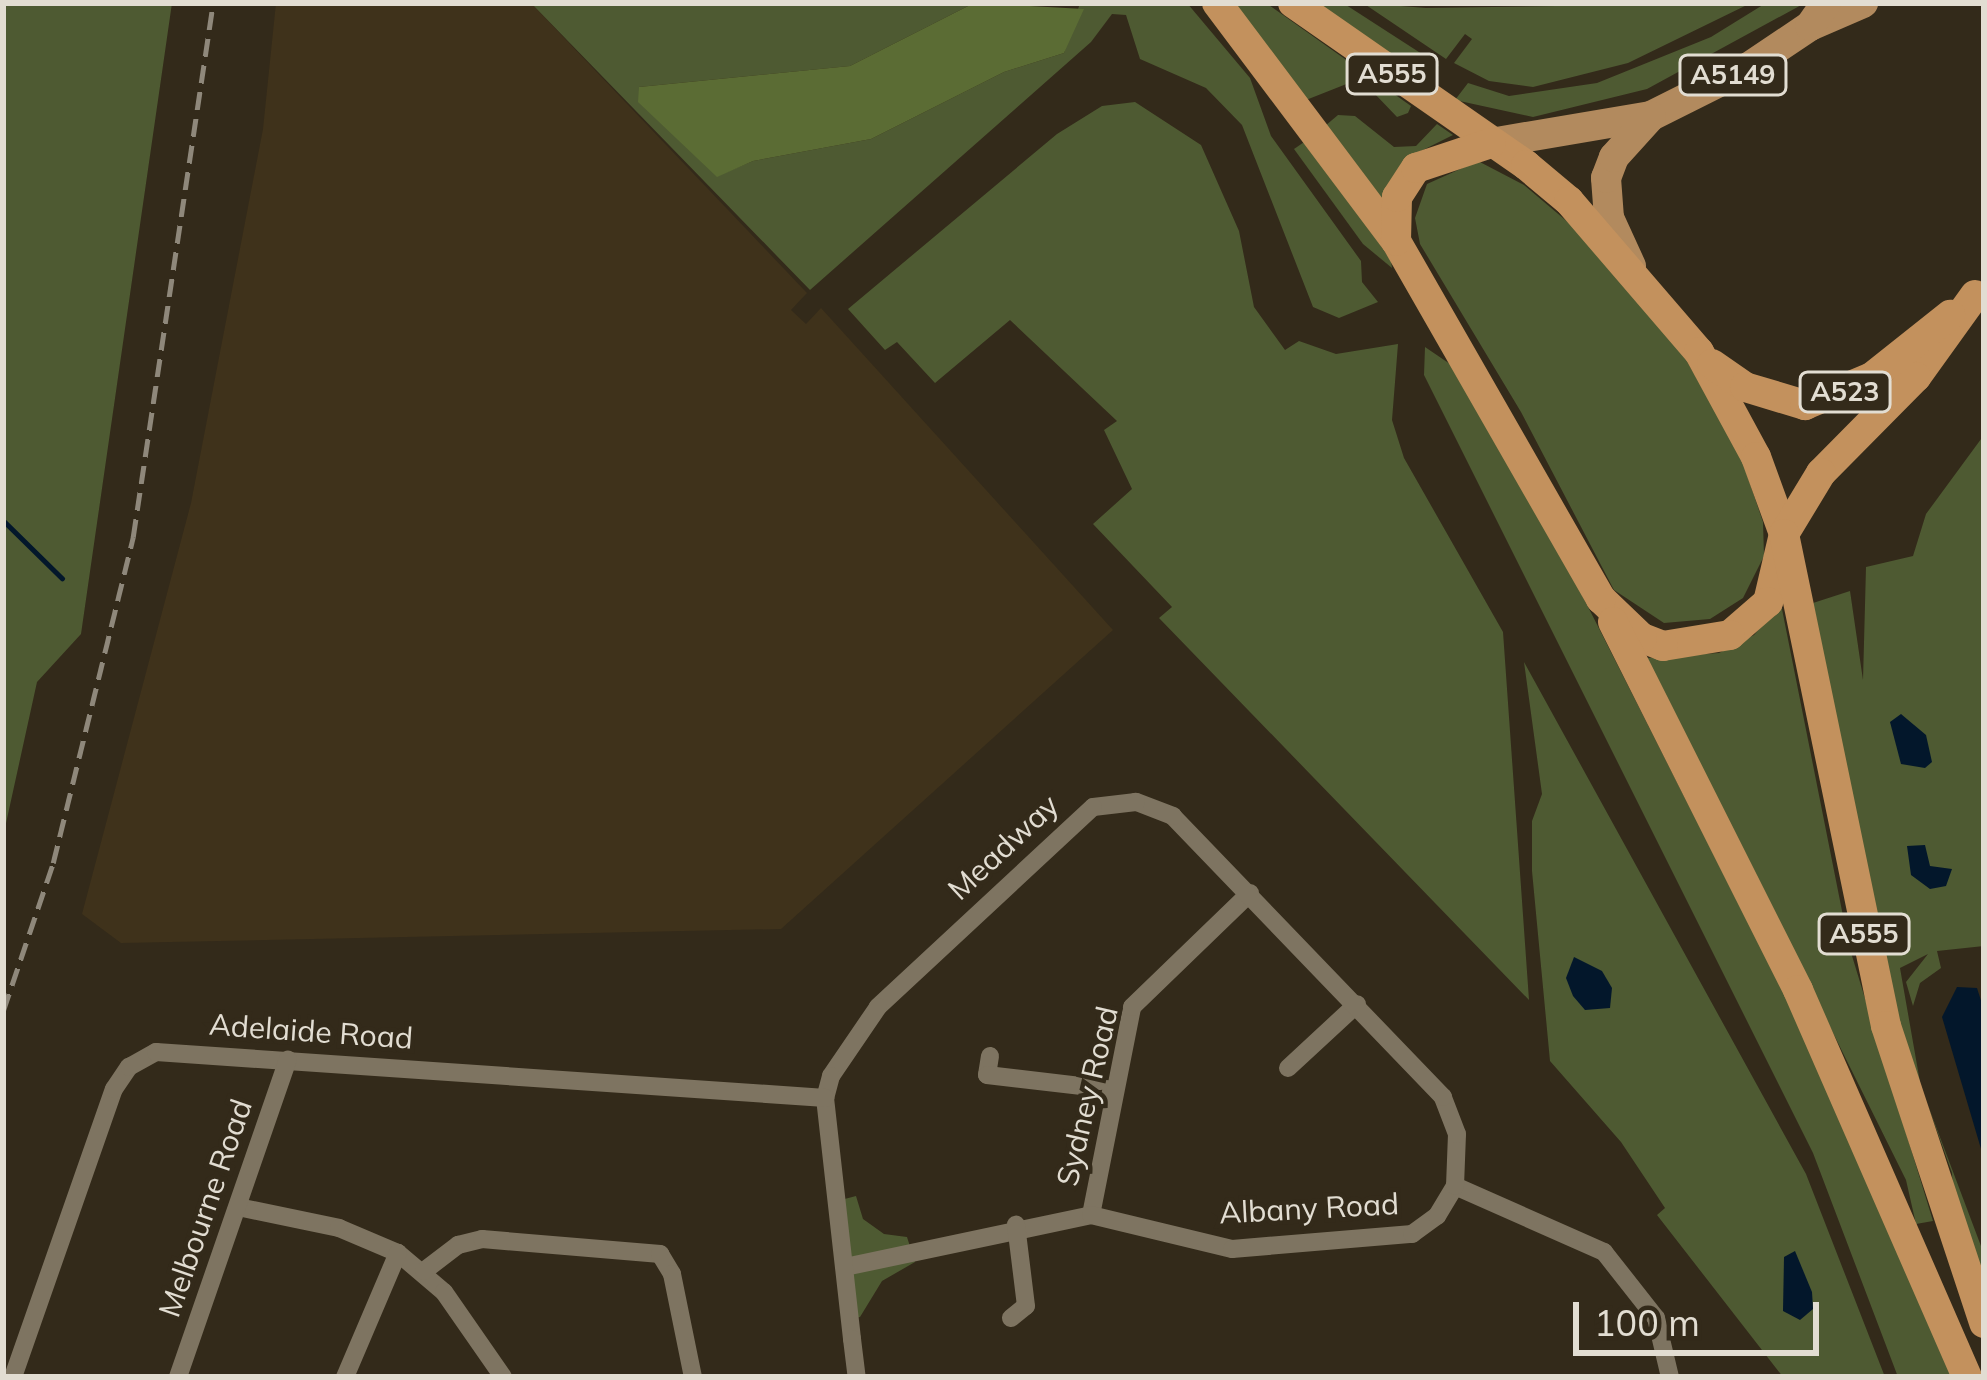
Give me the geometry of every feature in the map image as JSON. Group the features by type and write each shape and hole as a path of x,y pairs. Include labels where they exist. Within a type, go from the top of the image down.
{"highway":[{"name":"A555","path":"1217,3 1396,241 1601,599 1798,990 1967,1377"},
{"name":"A555","path":"1293,3 1569,201 1630,266 1699,352 1756,457 1784,534 1886,1026 1984,1323"},
{"path":"1396,241 1397,197 1416,168 1491,143"},
{"name":"A523","path":"1699,352 1745,387 1805,405 1871,376 1980,290"},
{"name":"A523","path":"1797,593 1809,518 1872,426 1980,290"},
{"name":"A523","path":"1784,534 1821,473 1872,426"},
{"name":"A555","path":"1601,599 1642,638 1663,646 1719,639 1768,602 1784,534"}],"main road":[{"path":"1818,14 1863,3"},
{"name":"A5149","path":"1491,143 1651,116 1749,68 1818,14"},
{"name":"A5149","path":"1630,266 1609,218 1606,178 1651,116"}],"street":[{"name":"Meadway","path":"825,1098 831,1076 878,1007 1093,808 1136,802 1173,816 1444,1097 1460,1152 1455,1186"},
{"name":"Sydney Road","path":"1091,1215 1132,1007 1250,893"},
{"path":"1284,1071 1357,1004"},
{"name":"Adelaide Road","path":"13,1377 129,1067 156,1052 825,1098"},
{"name":"Melbourne Road","path":"178,1377 288,1059"},
{"path":"982,1068 1114,1090"},
{"path":"825,1098 857,1377"},
{"path":"1455,1186 1604,1252 1655,1318 1670,1377"},
{"name":"Albany Road","path":"844,1267 1016,1225 1091,1215 1232,1249 1366,1240 1426,1226 1455,1186"},
{"path":"238,1208 339,1228 398,1252 424,1271 503,1377"},
{"path":"1016,1225 1027,1313"},
{"path":"424,1271 458,1245 482,1239 660,1255 672,1274 693,1377"},
{"path":"345,1377 398,1252"}],"shaded area":[{"path":"276,3 531,3 807,293 791,310 806,324 821,308 1113,630 781,929 121,943 82,914 191,503 263,129"}],"green space":[{"path":"3,3 172,3 81,634 37,682 3,837"},
{"path":"531,3 974,3 850,66 639,87 717,176 753,161 871,139 1004,72 1064,53 1080,3 1187,3 1250,78 1271,136 1361,261 1362,282 1378,302 1339,318 1313,307 1242,125 1206,88 1140,59 1126,15 1112,14 1091,42 810,290"},
{"path":"974,3 1084,9 1064,53 1004,72 871,139 753,161 717,177 638,102 639,87 850,66"},
{"path":"1222,3 1266,3 1411,106 1408,113 1397,117 1373,92 1349,83 1306,100"},
{"path":"1314,3 1343,3 1439,65 1427,82"},
{"path":"1363,3 1426,8 1751,3 1628,63 1533,87 1489,81 1454,63 1472,39 1465,34 1446,59"},
{"path":"1766,3 1805,3 1647,89 1533,117 1455,100 1468,83 1509,96 1597,83 1711,37"},
{"path":"1135,102 1201,145 1239,231 1254,307 1285,350 1299,341 1336,354 1398,344 1392,420 1404,458 1503,632 1529,1000 1159,618 1172,607 1093,524 1132,489 1104,430 1117,421 1010,320 935,383 897,342 885,350 848,309 1057,134 1102,106"},
{"path":"1338,115 1355,116 1394,147 1416,146 1437,124 1453,135 1417,153 1388,207 1325,126"},
{"path":"1310,138 1392,268 1363,244 1294,149"},
{"path":"1478,161 1524,185 1596,246 1670,331 1741,457 1763,522 1764,556 1743,598 1710,619 1664,623 1614,590 1521,412 1420,244 1415,218 1427,184"},
{"path":"1425,347 1450,364 1508,449 1827,1078 1956,1377 1898,1377 1813,1153 1424,375"},
{"path":"1984,435 1984,946 1937,951 1941,968 1920,983 1913,1006 1906,982 1928,954 1900,968 1920,1082 1910,1078 1813,603 1850,591 1863,680 1866,567 1913,556 1926,514"},
{"path":"1781,604 1849,946 1933,1221 1916,1224 1906,1180 1647,658 1719,653 1754,635"},
{"path":"1524,662 1806,1174 1885,1377 1783,1377 1657,1215 1665,1208 1621,1142 1550,1061 1532,871 1532,821 1542,794"},
{"path":"1926,1100 1984,1254 1984,1305 1954,1218 1952,1173"},
{"path":"856,1196 863,1219 884,1234 907,1237 915,1262 882,1281 860,1317 850,1319 837,1201"}],"water":[{"path":"1901,714 1926,735 1932,762 1925,768 1901,764 1890,722"},
{"path":"1925,845 1930,866 1952,869 1946,886 1930,889 1911,875 1907,846"},
{"path":"1574,957 1602,971 1612,988 1610,1008 1585,1010 1573,996 1566,978"},
{"path":"1957,987 1977,988 1984,1010 1984,1159 1942,1017"},
{"path":"1795,1251 1812,1292 1813,1309 1800,1320 1783,1311 1784,1257"}],"waterway":[{"path":"3,520 62,578"}],"railway":[{"path":"3,1011 53,863 133,537 213,3"}]}
